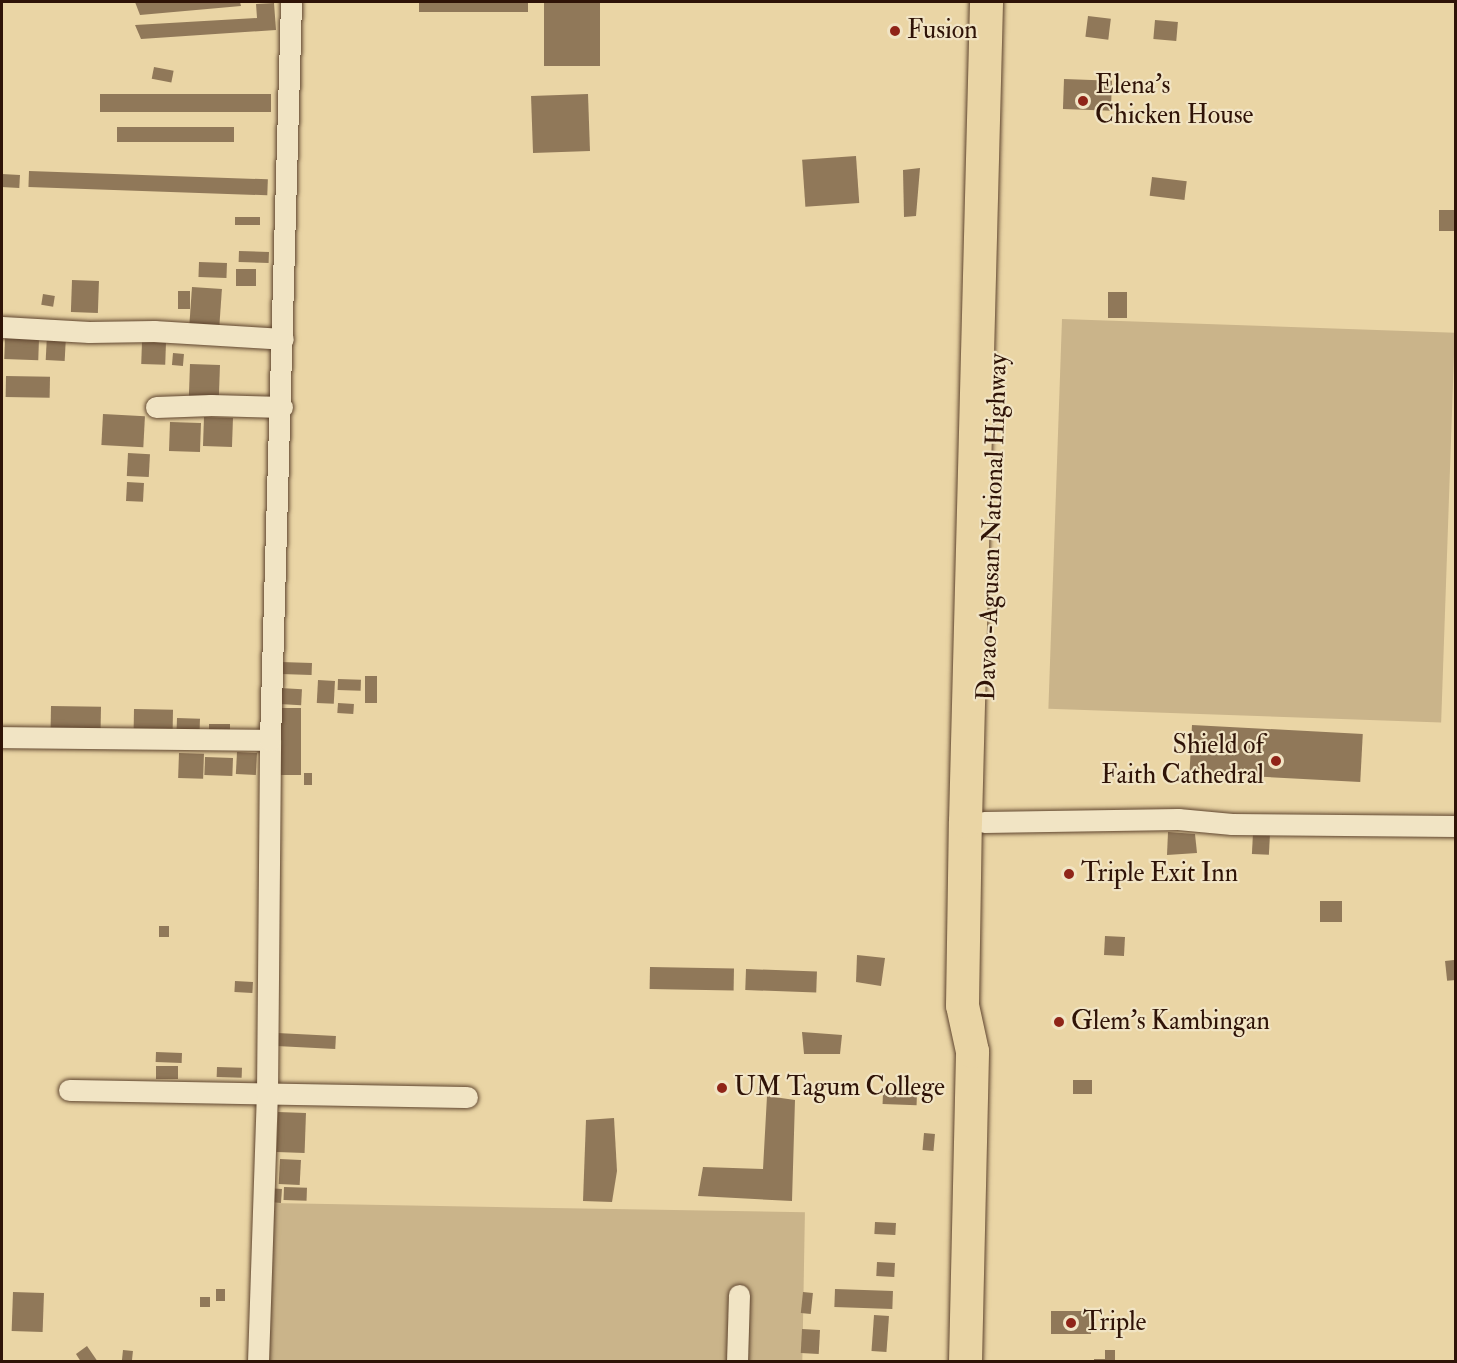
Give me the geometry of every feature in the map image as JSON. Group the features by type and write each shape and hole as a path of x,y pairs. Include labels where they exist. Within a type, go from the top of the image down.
{"highway":[{"name":"Davao-Agusan National Highway","path":"972,1051 962,1005 976,754 997,11"},
{"name":"Davao-Agusan National Highway","path":"965,1362 972,1051 984,1002 984,822 976,754"}],"street":[{"path":"258,1362 267,1094 270,740 282,407 291,2"},
{"path":"2,327 89,332 154,331 283,339"},
{"path":"156,407 211,405 282,407"},
{"path":"2,737 270,740"},
{"path":"984,822 1178,819 1232,824 1455,826"},
{"path":"69,1090 181,1090 267,1094 467,1097"},
{"path":"738,1362 740,1295"}],"shaded area":[{"path":"1062,319 1455,333 1441,722 1048,709"},
{"path":"271,1203 805,1212 802,1362 268,1362"}],"building":[{"path":"135,2 240,2 241,6 140,15"},
{"path":"419,2 528,2 528,12 419,12"},
{"path":"544,2 600,2 600,66 544,66"},
{"path":"274,3 276,30 141,39 135,25 257,18 256,4"},
{"path":"1088,16 1111,19 1108,40 1085,37"},
{"path":"1155,20 1178,22 1176,41 1153,39"},
{"path":"154,67 174,71 171,83 152,79"},
{"path":"1064,79 1112,81 1111,111 1063,109"},
{"path":"100,94 271,94 271,112 100,112"},
{"path":"588,94 590,151 533,153 531,96"},
{"path":"117,127 234,127 234,142 117,142"},
{"path":"856,156 859,203 805,207 802,160"},
{"path":"920,168 916,216 904,217 903,170"},
{"path":"29,171 268,179 267,195 28,187"},
{"path":"2,174 20,175 19,188 2,187"},
{"path":"1152,177 1187,181 1184,200 1150,196"},
{"path":"1439,210 1456,210 1456,231 1439,231"},
{"path":"235,217 260,217 260,225 235,225"},
{"path":"239,251 269,252 269,263 239,262"},
{"path":"199,262 227,263 226,278 198,277"},
{"path":"236,269 256,269 256,286 236,286"},
{"path":"72,280 99,281 98,313 71,312"},
{"path":"192,287 222,289 219,331 189,329"},
{"path":"178,291 190,291 190,309 178,309"},
{"path":"1108,292 1127,292 1127,318 1108,318"},
{"path":"43,294 55,296 53,307 41,305"},
{"path":"47,335 66,336 65,361 46,360"},
{"path":"5,338 39,339 38,360 4,359"},
{"path":"142,342 166,343 165,365 141,364"},
{"path":"173,353 184,354 183,366 172,365"},
{"path":"190,364 220,365 219,399 189,398"},
{"path":"6,376 50,377 50,398 6,397"},
{"path":"103,414 145,416 143,447 101,445"},
{"path":"204,417 233,418 232,447 203,446"},
{"path":"170,422 201,423 200,452 169,451"},
{"path":"128,453 150,454 149,477 127,476"},
{"path":"127,482 144,483 143,502 126,501"},
{"path":"281,662 312,663 312,675 281,674"},
{"path":"365,676 377,676 377,703 365,703"},
{"path":"338,679 361,680 361,691 338,690"},
{"path":"318,680 335,681 334,704 317,703"},
{"path":"280,688 302,689 301,705 279,704"},
{"path":"338,703 354,704 353,714 337,713"},
{"path":"51,706 101,707 101,733 51,732"},
{"path":"279,708 301,708 301,775 279,775"},
{"path":"134,709 173,710 173,731 134,730"},
{"path":"177,718 200,719 199,735 176,734"},
{"path":"209,724 230,724 230,736 209,736"},
{"name":"Shield of Faith Cathedral","path":"1192,725 1363,734 1360,782 1189,773"},
{"path":"237,752 257,753 256,775 236,774"},
{"path":"179,753 204,754 203,779 178,778"},
{"path":"205,757 233,758 232,776 204,775"},
{"path":"304,773 312,773 312,785 304,785"},
{"path":"1168,832 1195,834 1197,853 1167,855"},
{"path":"1253,833 1270,834 1269,855 1252,854"},
{"path":"1320,901 1342,901 1342,922 1320,922"},
{"path":"159,926 169,926 169,937 159,937"},
{"path":"1105,936 1125,937 1124,956 1104,955"},
{"path":"857,955 885,958 881,986 856,982"},
{"path":"1454,960 1456,980 1447,981 1445,961"},
{"path":"650,967 734,968 734,990 650,989"},
{"path":"746,969 817,971 816,992 745,990"},
{"path":"235,981 253,982 252,993 234,992"},
{"path":"802,1032 842,1035 840,1054 804,1054"},
{"path":"277,1033 336,1036 335,1049 276,1046"},
{"path":"156,1052 182,1053 182,1063 156,1062"},
{"path":"156,1066 178,1066 178,1079 156,1079"},
{"path":"217,1067 242,1068 242,1078 217,1077"},
{"path":"1073,1080 1092,1080 1092,1094 1073,1094"},
{"path":"883,1092 917,1093 917,1105 883,1104"},
{"path":"767,1096 795,1100 792,1201 698,1196 703,1167 763,1169"},
{"path":"278,1112 306,1113 305,1153 277,1152"},
{"path":"614,1118 617,1171 612,1202 583,1201 586,1120"},
{"path":"924,1133 935,1134 933,1151 923,1150"},
{"path":"280,1159 301,1160 300,1185 279,1184"},
{"path":"284,1187 307,1188 307,1201 284,1200"},
{"path":"267,1188 282,1189 281,1203 266,1202"},
{"path":"875,1222 896,1223 895,1235 874,1234"},
{"path":"877,1262 895,1263 894,1277 876,1276"},
{"path":"216,1289 225,1289 225,1301 216,1301"},
{"path":"835,1289 893,1291 892,1309 834,1307"},
{"path":"13,1292 44,1293 43,1332 12,1331"},
{"path":"803,1292 813,1293 811,1314 801,1313"},
{"path":"200,1297 210,1297 210,1307 200,1307"},
{"name":"Triple","path":"1051,1311 1091,1311 1091,1334 1051,1334"},
{"path":"874,1315 889,1316 886,1352 871,1351"},
{"path":"802,1329 820,1330 819,1354 801,1353"},
{"path":"87,1346 98,1362 81,1362 76,1354"},
{"path":"123,1350 133,1351 132,1362 122,1362"},
{"path":"1105,1350 1115,1350 1115,1362 1094,1362 1094,1359 1105,1359"}],"place":[{"name":"Fusion","path":"895,31"},
{"name":"Elena's Chicken House","path":"1083,101"},
{"name":"Shield of Faith Cathedral","path":"1276,761"},
{"name":"Triple Exit Inn","path":"1069,874"},
{"name":"Glem's Kambingan","path":"1059,1022"},
{"name":"UM Tagum College","path":"722,1088"},
{"name":"Triple","path":"1071,1323"}]}
